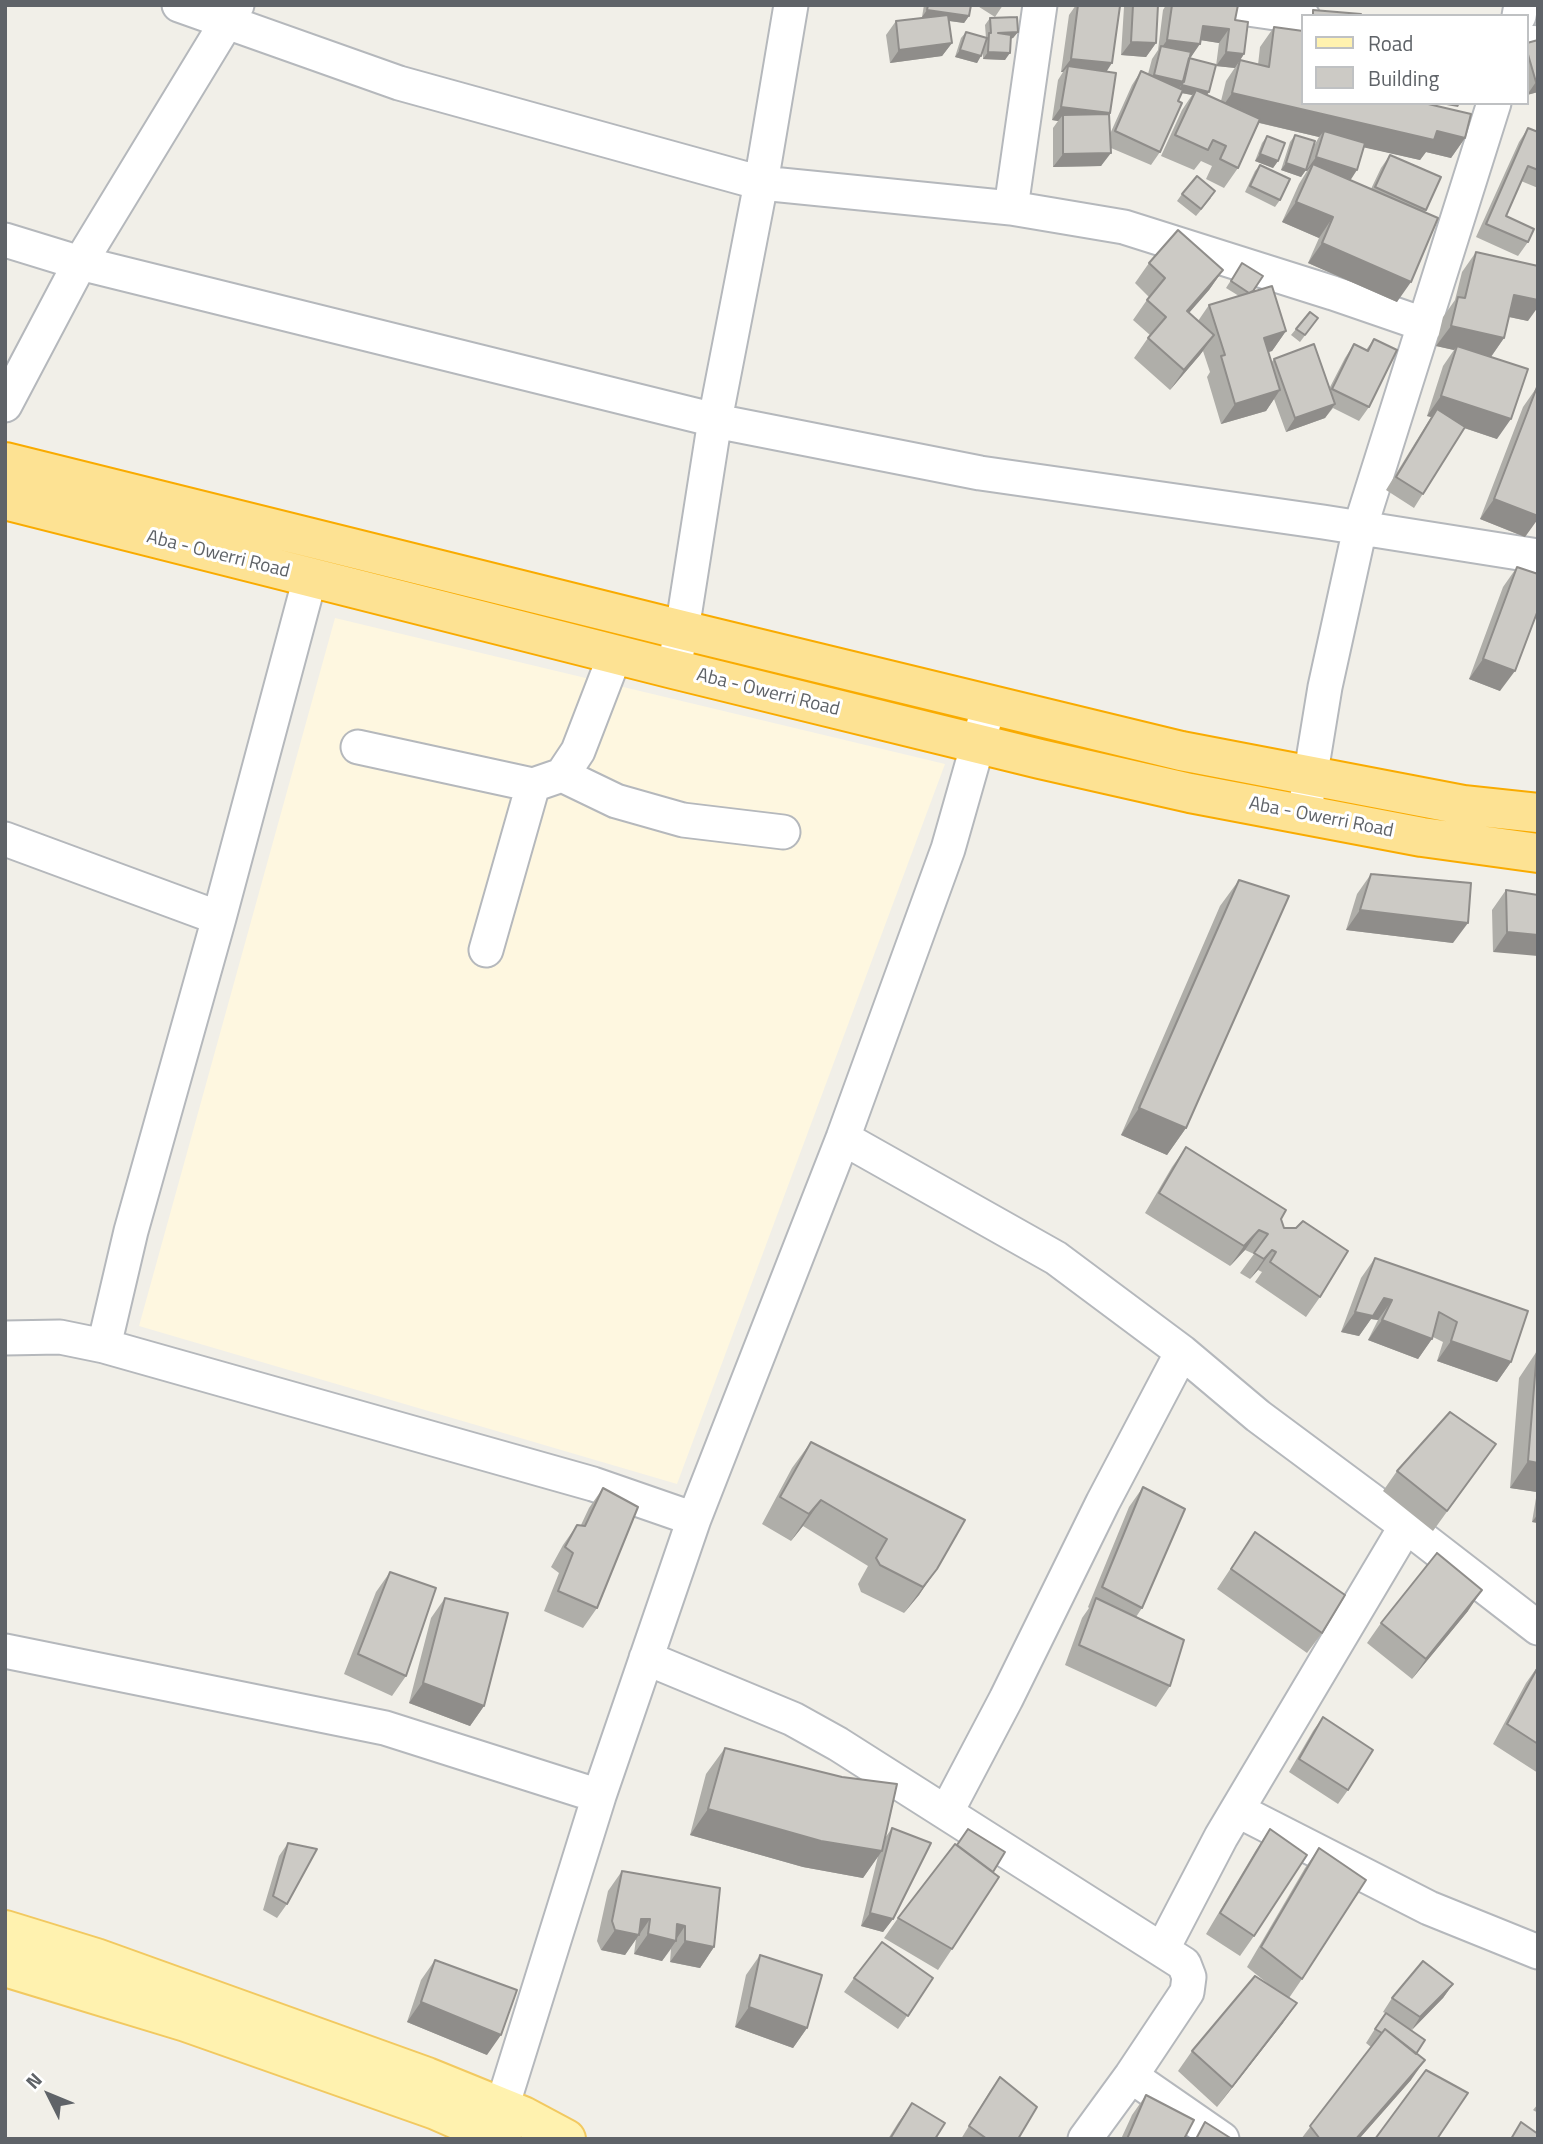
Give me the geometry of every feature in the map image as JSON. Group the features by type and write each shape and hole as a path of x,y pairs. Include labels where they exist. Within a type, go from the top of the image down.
{"highway":[{"name":"Aba - Owerri Road","path":"5,462 1181,751 1463,805 1538,813"},
{"name":"Aba - Owerri Road","path":"5,500 977,744 1190,793 1422,837 1538,853"}],"main road":[{"path":"5,1930 121,1967 427,2077 497,2126"},
{"path":"5,1967 186,2022 436,2110 497,2126 566,2139"}],"street":[{"path":"179,5 232,14 399,83 761,183 1011,208 1124,227 1426,325"},
{"path":"673,669 682,630 715,420 761,183 791,5"},
{"path":"1011,208 1040,5"},
{"path":"1220,5 1302,17"},
{"path":"5,405 79,263 232,14"},
{"path":"1304,815 1325,687 1360,528 1493,105"},
{"path":"5,240 79,263 715,420 980,474 1538,556"},
{"path":"104,1346 131,1231 219,918 310,578"},
{"path":"485,950 547,780 578,751 615,655"},
{"path":"497,2126 599,1796 694,1519 843,1138 948,849 989,705"},
{"path":"358,747 547,780 683,820 783,832"},
{"path":"5,839 219,918"},
{"path":"843,1138 1056,1258 1182,1352 1258,1416 1538,1628"},
{"path":"5,1338 60,1337 104,1346 593,1484 694,1519"},
{"path":"947,1811 1182,1352"},
{"path":"1162,1950 1237,1810 1406,1526"},
{"path":"5,1651 385,1728 599,1796"},
{"path":"646,1658 793,1719 838,1744 1184,1964 1189,1977 1187,1992 1086,2139"},
{"path":"1237,1810 1429,1908 1538,1952"},
{"path":"1131,2076 1222,2139"}],"shaded area":[{"path":"335,618 945,764 677,1484 139,1326"}],"building":[{"path":"928,5 971,5 969,16 927,10"},
{"path":"1078,5 1120,6 1112,63 1071,59"},
{"path":"1133,5 1158,5 1156,43 1131,42"},
{"path":"1172,5 1238,5 1235,20 1248,22 1244,54 1226,52 1229,29 1203,26 1200,44 1167,40"},
{"path":"1313,10 1361,14 1313,14"},
{"path":"948,15 952,43 899,50 896,21"},
{"path":"1017,17 1018,32 998,33 1011,35 1010,53 988,52 990,18"},
{"path":"1274,27 1302,31 1302,105 1433,105 1471,114 1465,138 1437,131 1434,140 1232,93 1240,60 1269,67"},
{"path":"966,32 987,38 981,56 960,50"},
{"path":"1538,40 1536,82 1529,58 1529,42"},
{"path":"1161,46 1191,52 1184,82 1154,75"},
{"path":"1189,58 1216,65 1209,92 1182,85"},
{"path":"1068,66 1116,73 1110,113 1061,107"},
{"path":"1141,71 1183,90 1178,101 1182,103 1160,152 1115,131"},
{"path":"1196,90 1260,119 1238,168 1220,159 1226,146 1213,140 1208,150 1175,135"},
{"path":"1109,114 1111,153 1063,154 1063,115"},
{"path":"1528,128 1538,132 1538,170 1528,166 1506,216 1534,229 1528,242 1486,224"},
{"path":"1324,131 1365,143 1357,170 1316,157"},
{"path":"1295,135 1315,141 1306,170 1286,163"},
{"path":"1267,136 1285,143 1278,161 1260,154"},
{"path":"1390,155 1441,177 1426,210 1375,187"},
{"path":"1313,164 1438,218 1411,282 1322,243 1333,217 1296,202"},
{"path":"1260,165 1290,179 1280,200 1250,186"},
{"path":"1197,176 1215,191 1201,209 1182,194"},
{"path":"1178,230 1223,270 1187,311 1214,335 1184,370 1148,338 1166,317 1147,300 1165,278 1149,263"},
{"path":"1476,252 1538,266 1538,300 1514,295 1504,338 1451,326 1458,297 1465,298"},
{"path":"1242,263 1263,276 1249,293 1231,281"},
{"path":"1272,286 1286,331 1264,338 1280,390 1235,404 1221,356 1225,355 1209,305"},
{"path":"1310,312 1318,318 1305,335 1296,329"},
{"path":"1374,339 1397,350 1369,407 1332,389 1354,344 1368,351"},
{"path":"1314,344 1335,404 1295,418 1274,359"},
{"path":"1457,346 1528,369 1511,419 1441,396"},
{"path":"1538,387 1538,516 1494,499"},
{"path":"1437,409 1465,427 1423,494 1396,477"},
{"path":"1517,567 1538,574 1538,610 1515,671 1483,659"},
{"path":"1371,874 1471,883 1468,923 1360,910"},
{"path":"1239,880 1289,896 1186,1128 1139,1108"},
{"path":"1506,890 1538,895 1538,935 1507,932"},
{"path":"1186,1147 1286,1210 1281,1219 1284,1228 1296,1228 1303,1221 1348,1251 1320,1297 1270,1262 1276,1252 1272,1250 1264,1259 1254,1253 1268,1234 1259,1230 1244,1246 1159,1193"},
{"path":"1375,1258 1528,1311 1511,1362 1451,1341 1457,1322 1439,1312 1432,1339 1382,1320 1392,1300 1384,1298 1373,1316 1355,1312"},
{"path":"1538,1351 1538,1463 1528,1461"},
{"path":"1450,1412 1496,1444 1447,1511 1397,1471"},
{"path":"811,1442 965,1520 937,1569 923,1587 880,1565 876,1558 887,1539 821,1500 809,1514 780,1497"},
{"path":"1143,1487 1185,1509 1142,1608 1102,1587"},
{"path":"603,1488 638,1507 597,1608 558,1591 573,1553 565,1547 577,1525 585,1526"},
{"path":"1255,1532 1345,1595 1322,1633 1231,1569"},
{"path":"1437,1553 1482,1590 1426,1659 1381,1623"},
{"path":"390,1572 436,1588 406,1676 358,1654"},
{"path":"445,1598 508,1613 484,1706 423,1683"},
{"path":"1096,1598 1184,1640 1170,1686 1079,1645"},
{"path":"1538,1667 1538,1744 1507,1724"},
{"path":"1323,1717 1373,1750 1348,1790 1299,1759"},
{"path":"725,1748 842,1777 897,1784 882,1851 821,1841 708,1809"},
{"path":"892,1828 931,1843 893,1919 870,1913"},
{"path":"968,1829 1005,1852 993,1872 957,1845"},
{"path":"1270,1829 1307,1855 1254,1936 1220,1913"},
{"path":"288,1843 317,1849 287,1904 273,1896"},
{"path":"955,1844 999,1877 952,1949 898,1918"},
{"path":"1319,1848 1366,1880 1302,1979 1261,1947"},
{"path":"622,1871 720,1888 714,1947 685,1941 685,1926 677,1924 676,1941 648,1934 650,1919 641,1919 639,1935 615,1930 612,1921"},
{"path":"882,1942 933,1978 908,2016 854,1978"},
{"path":"760,1955 822,1975 807,2028 749,2007"},
{"path":"435,1960 517,1990 501,2035 421,2002"},
{"path":"1423,1961 1453,1984 1420,2017 1392,1998"},
{"path":"1255,1976 1297,2003 1232,2087 1192,2051"},
{"path":"1386,2013 1425,2040 1416,2054 1385,2029 1382,2033 1375,2029"},
{"path":"1385,2029 1425,2060 1356,2139 1320,2139 1310,2126"},
{"path":"1426,2070 1468,2093 1437,2139 1375,2139"},
{"path":"1000,2077 1037,2107 1018,2139 987,2139 969,2126"},
{"path":"1146,2095 1194,2120 1184,2139 1127,2139"},
{"path":"912,2103 945,2123 935,2139 890,2139"},
{"path":"1205,2122 1232,2139 1196,2139"},
{"path":"1521,2122 1538,2134 1538,2139 1511,2139"}]}
